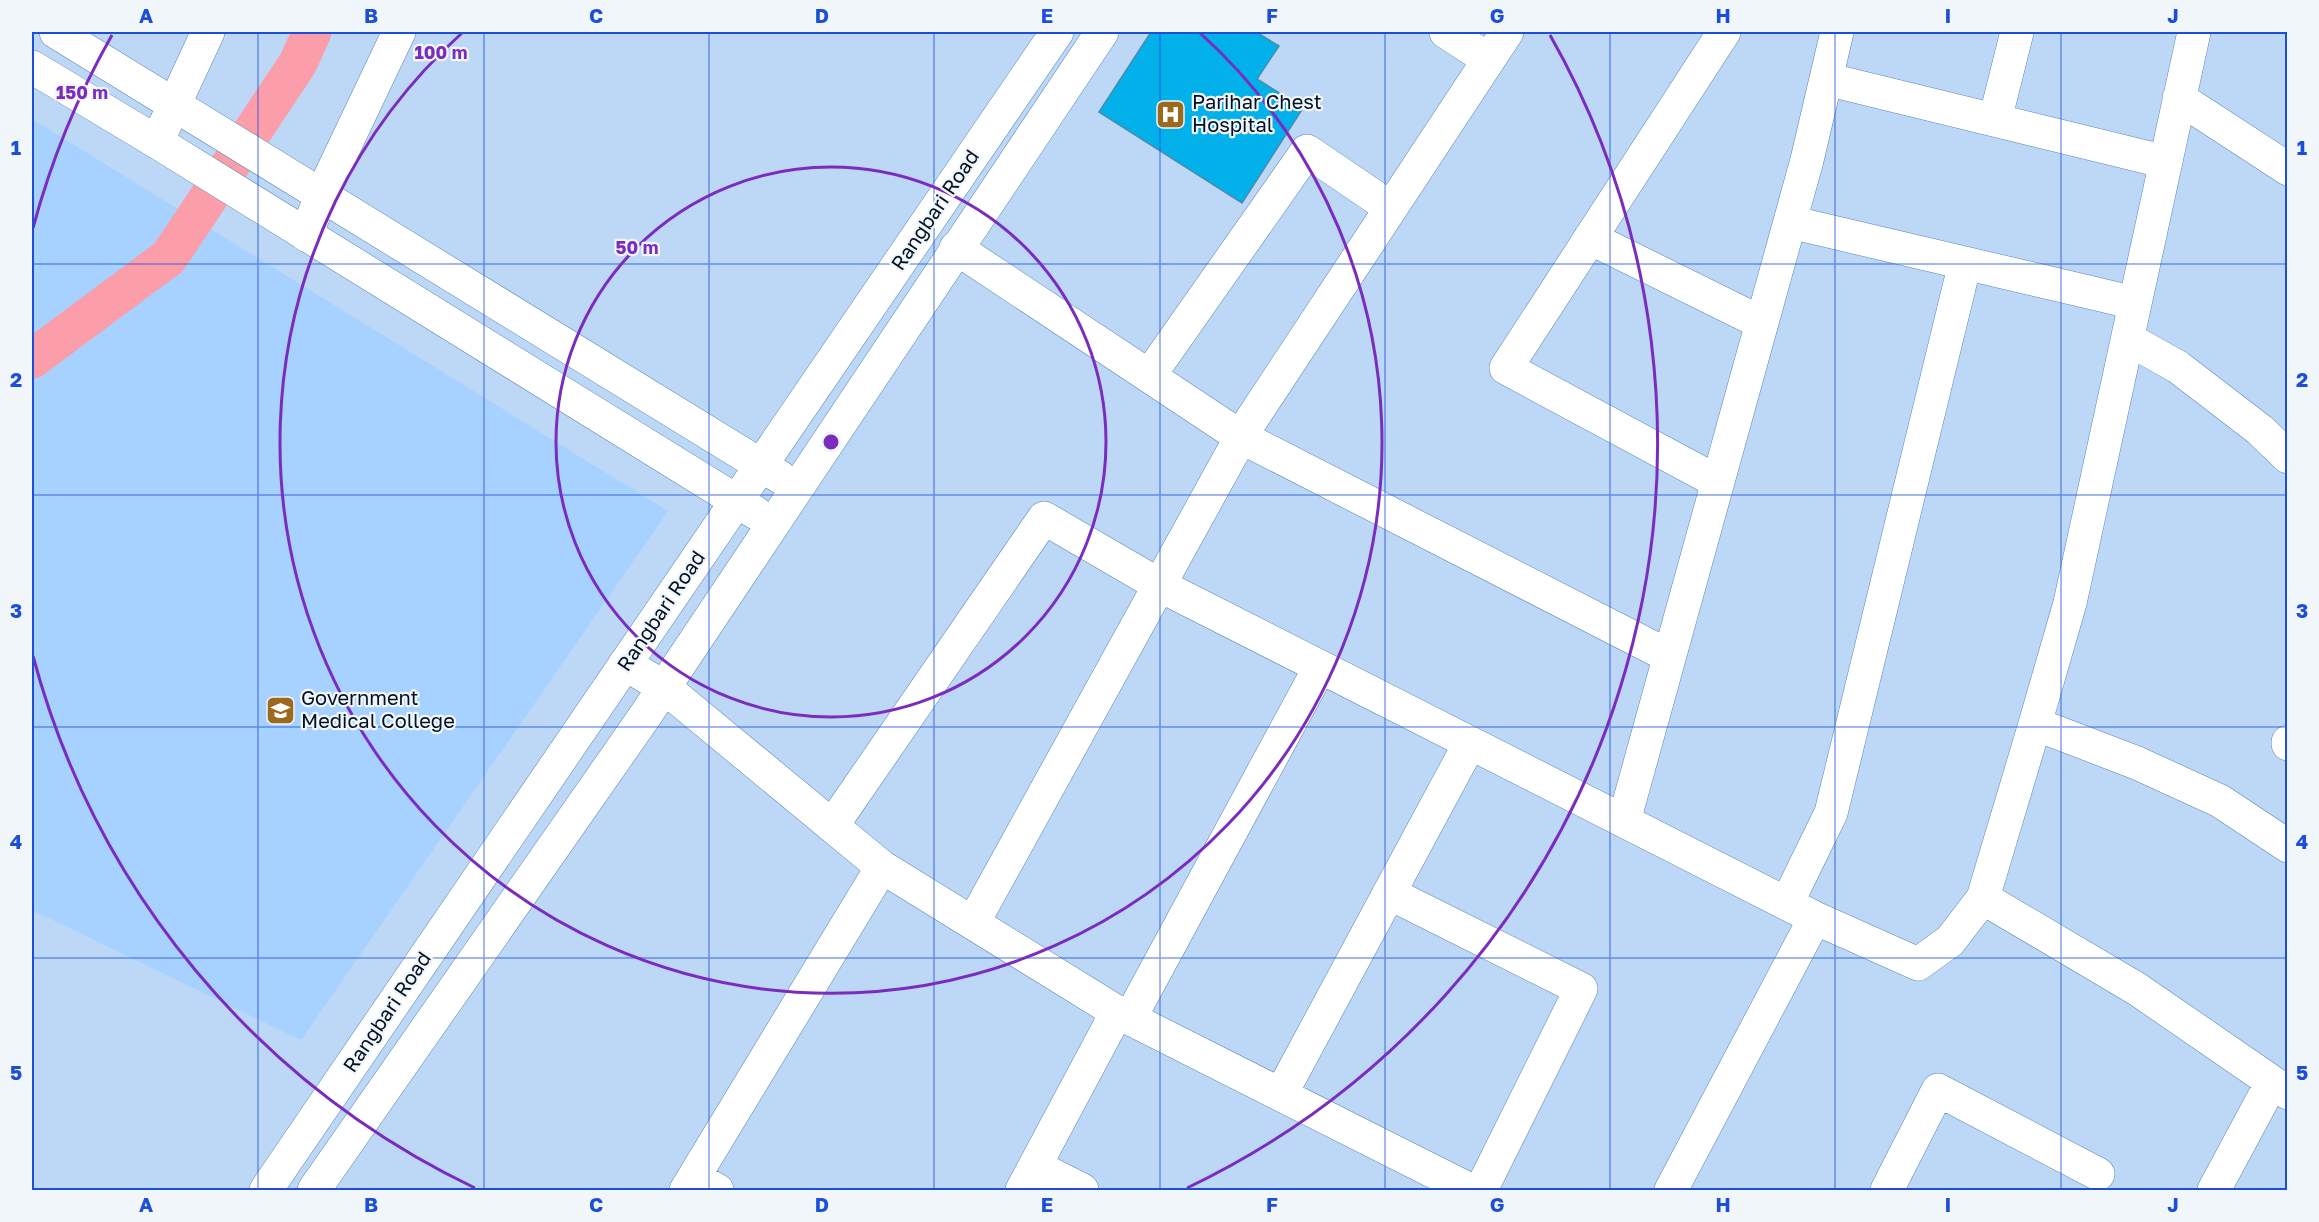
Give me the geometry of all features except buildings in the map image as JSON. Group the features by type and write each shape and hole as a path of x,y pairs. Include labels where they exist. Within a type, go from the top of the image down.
{"street":[{"path":"56,32 797,487"},
{"path":"157,142 208,32"},
{"path":"294,227 399,32"},
{"name":"Rangbari Road","path":"266,1191 1057,32"},
{"name":"Rangbari Road","path":"314,1191 664,687 1102,32"},
{"path":"1446,32 1488,59"},
{"path":"973,922 1241,437 1507,32"},
{"path":"1718,482 1506,368 1724,32"},
{"path":"1624,821 1790,222 1837,32"},
{"path":"1995,120 2017,32"},
{"path":"832,826 1044,518 1159,585 1801,911 1918,964 1950,941 1983,898 2035,724 2070,603 2194,32"},
{"path":"32,67 157,142 772,524"},
{"path":"1826,79 2166,162"},
{"path":"2180,98 2288,169"},
{"path":"1149,376 1307,151 1391,208"},
{"path":"1790,222 2135,303"},
{"path":"1590,238 1762,324"},
{"path":"956,248 1241,437 1670,656"},
{"path":"1671,1191 1801,911 1831,813 1965,263"},
{"path":"2128,339 2178,367 2260,430 2288,457"},
{"path":"625,664 664,687 882,867 1124,1015 1470,1191"},
{"path":"1082,1191 1029,1178 1124,1015 1320,667"},
{"path":"2035,724 2137,763 2220,801 2288,846"},
{"path":"1281,1094 1470,743"},
{"path":"699,1186 882,867"},
{"path":"1389,893 1581,989 1481,1191"},
{"path":"1983,898 2137,989 2280,1087 2214,1191"},
{"path":"1887,1191 1938,1090 2098,1174"}],"shaded area":[{"name":"Government Medical College","path":"32,119 668,511 301,1040 32,910"}],"waterway":[{"path":"32,359 169,257 298,63 312,32"}],"place":[{"name":"Parihar Chest Hospital","path":"1171,114"},
{"name":"Government Medical College","path":"280,710"}]}
